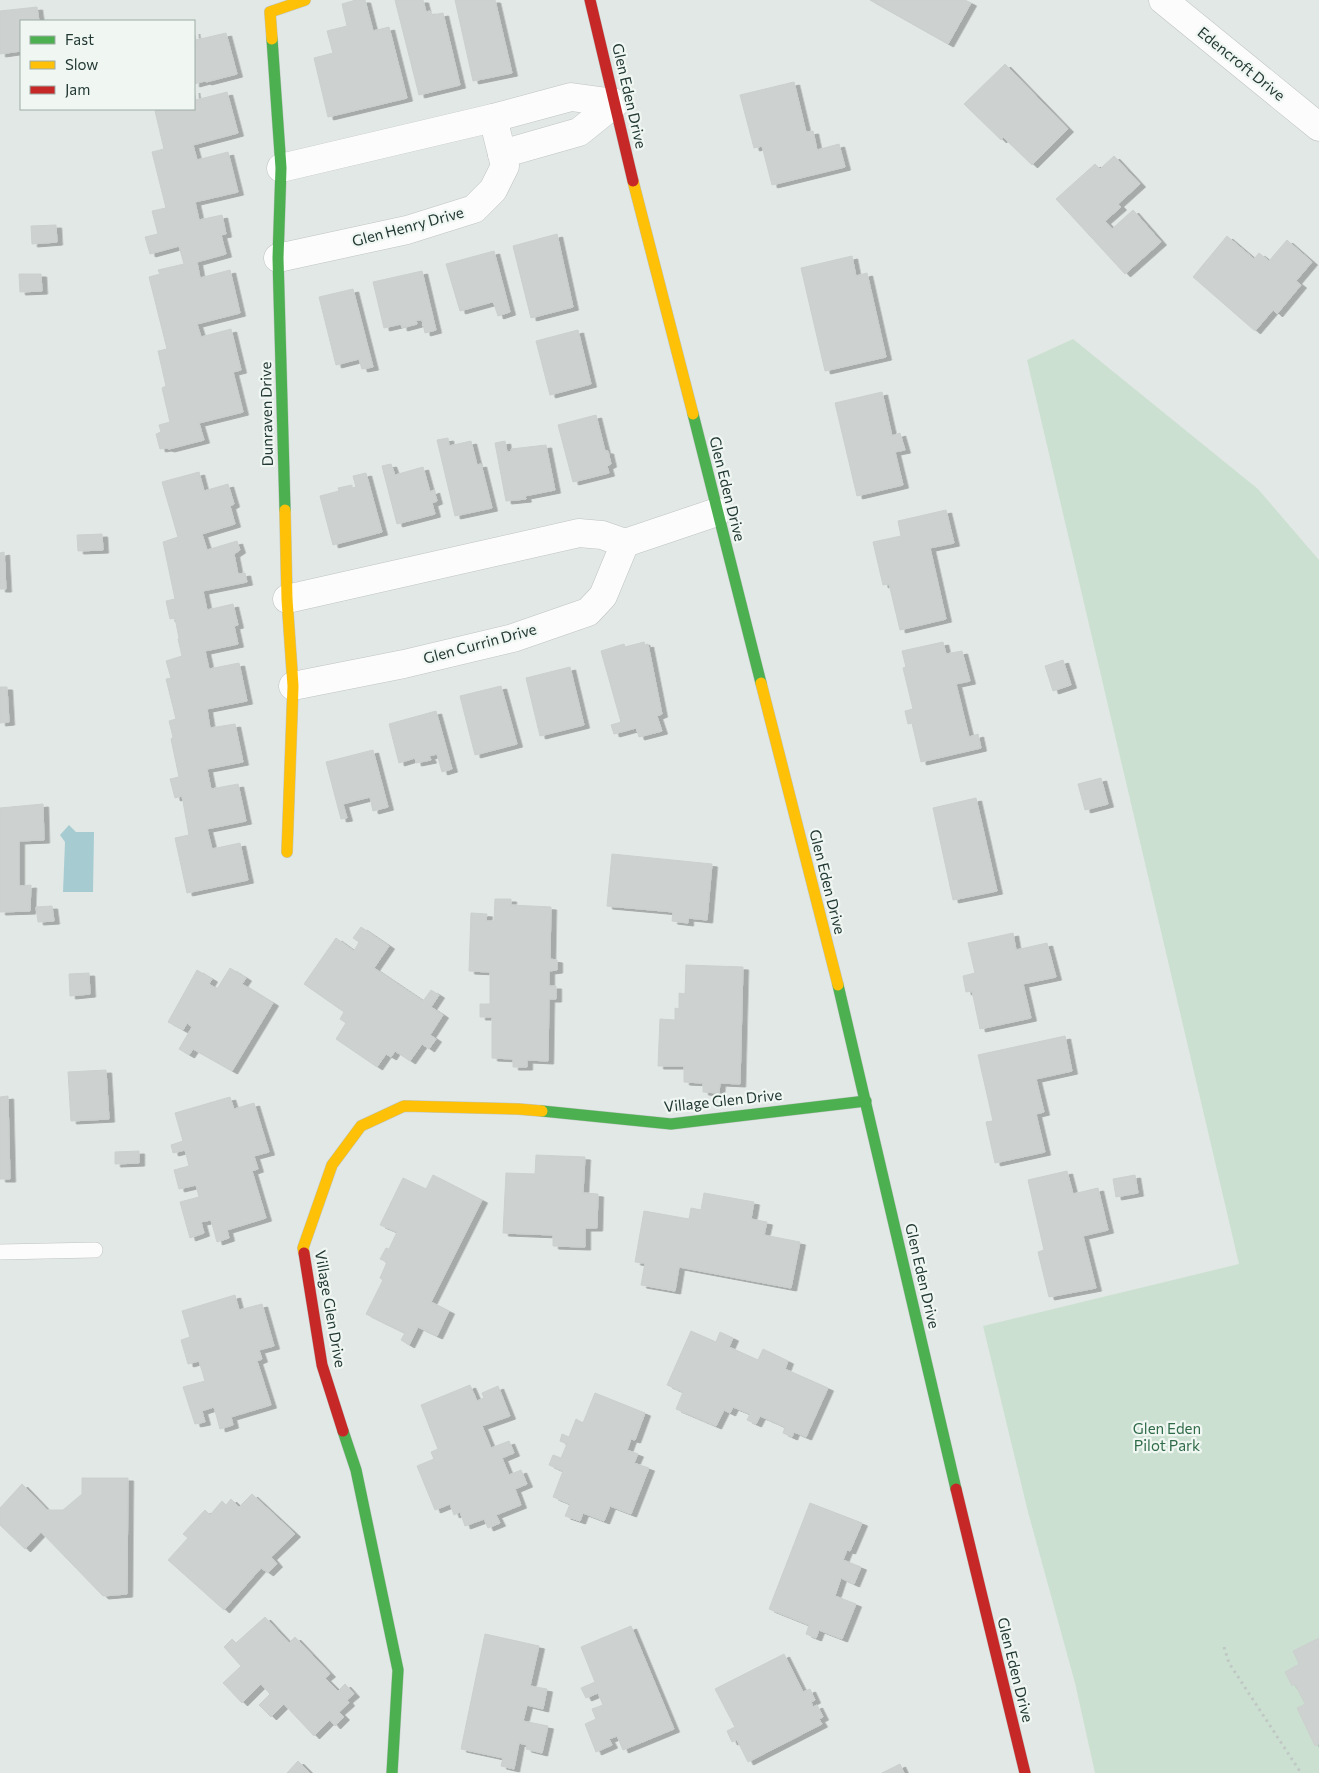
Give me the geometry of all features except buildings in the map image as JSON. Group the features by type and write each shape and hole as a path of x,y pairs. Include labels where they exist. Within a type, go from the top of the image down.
{"street":[{"name":"Dunraven Drive","path":"287,852 292,686 287,599 278,258 281,168 270,12 305,0"},
{"name":"Glen Eden Drive","path":"590,0 637,196 847,1019 987,1621 1025,1773"},
{"name":"Edencroft Drive","path":"1163,0 1319,127"},
{"path":"281,168 493,118 570,97 615,103"},
{"path":"502,154 579,132 615,103"},
{"name":"Glen Henry Drive","path":"278,258 407,230 474,209 493,190 505,166 493,118"},
{"path":"287,599 579,533 602,534 625,543 717,512"},
{"name":"Glen Currin Drive","path":"292,686 404,664 513,638 588,612 603,596 625,543"},
{"name":"Village Glen Drive","path":"392,1773 398,1670 356,1470 322,1366 303,1248 332,1165 361,1126 404,1106 518,1109 671,1124 866,1101"}],"lane":[{"path":"0,1252 95,1250"}],"path":[{"path":"1224,1647 1230,1663 1301,1773"}],"green space":[{"name":"Glen Eden Pilot Park","path":"1073,339 1258,489 1319,560 1319,1773 1095,1773 1075,1683 1028,1512 983,1326 1239,1264 1027,360"}],"water":[{"path":"69,825 76,832 94,832 93,892 63,892 65,842 60,835"}],"traffic: fast":[{"path":"272,39 281,168 278,258 285,510"},
{"path":"693,414 761,683"},
{"path":"838,985 956,1489"},
{"path":"542,1111 671,1124 866,1101"},
{"path":"343,1431 356,1470 398,1670 392,1773"}],"traffic: slow":[{"path":"272,39 270,12 305,0"},
{"path":"633,181 693,414"},
{"path":"285,510 287,599 293,686 287,852"},
{"path":"761,683 838,985"},
{"path":"304,1253 303,1248 332,1165 361,1126 404,1106 542,1111"}],"traffic: jam":[{"path":"590,0 633,181"},
{"path":"304,1253 322,1365 343,1431"},
{"path":"956,1489 1025,1773"}]}
